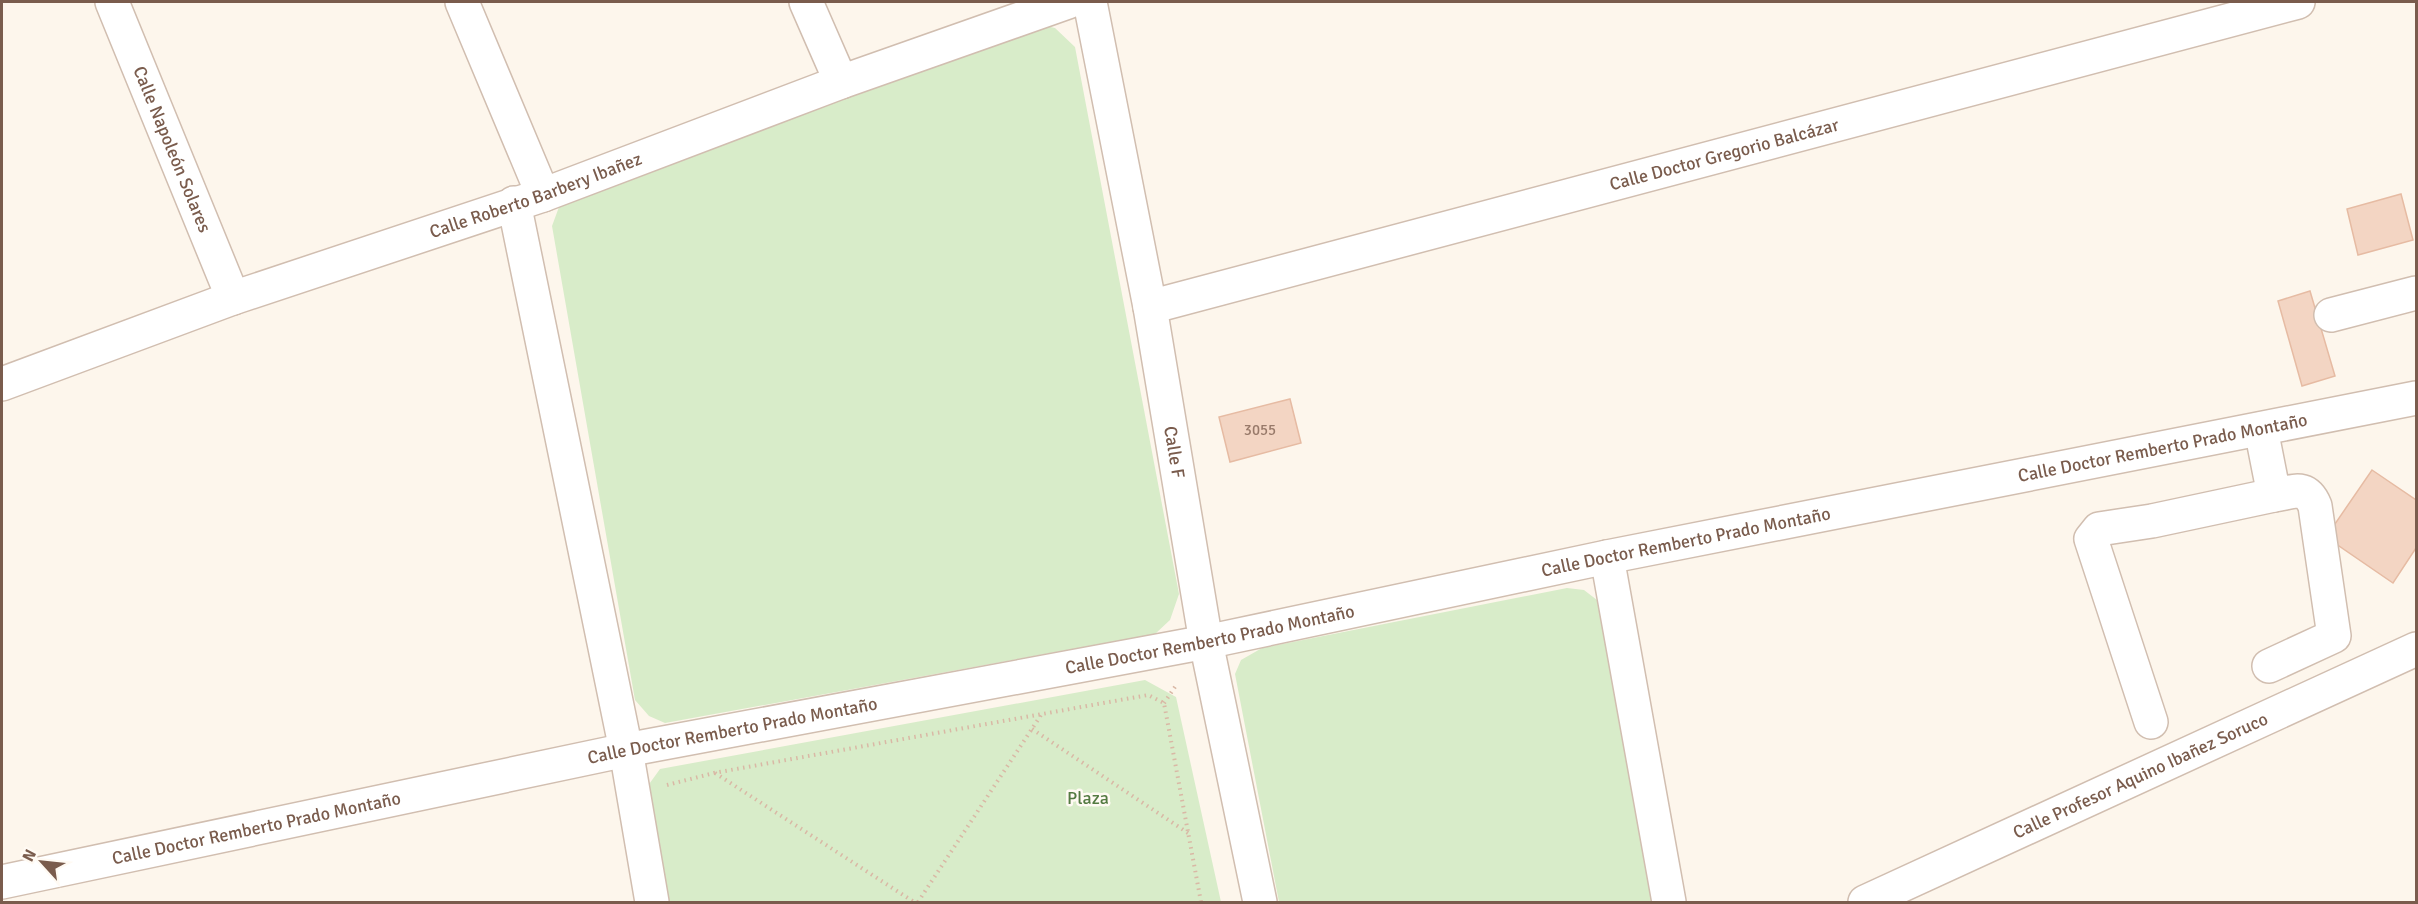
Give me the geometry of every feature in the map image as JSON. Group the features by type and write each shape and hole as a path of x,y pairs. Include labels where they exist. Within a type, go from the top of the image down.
{"street":[{"name":"Calle Napoleón Solares","path":"112,2 233,298"},
{"path":"462,2 529,199 652,903"},
{"path":"806,2 841,81"},
{"name":"Calle Roberto Barbery Ibañez","path":"2,384 233,298 529,199 841,81 1068,2"},
{"name":"Calle F","path":"1090,2 1150,307 1206,642 1260,903"},
{"name":"Calle Doctor Gregorio Balcázar","path":"1150,307 2298,2"},
{"path":"2331,315 2416,293"},
{"name":"Calle Doctor Remberto Prado Montaño","path":"2,882 626,750 1206,642 1606,556 2416,398"},
{"path":"2260,429 2274,495"},
{"path":"2151,722 2091,538 2093,533 2099,529 2152,521 2301,490 2311,496 2315,506 2334,636 2269,666"},
{"path":"1606,556 1669,903"},
{"name":"Calle Profesor Aquino Ibañez Soruco","path":"1865,903 2416,649"},
{"path":"2299,652 2313,696"}],"path":[{"path":"663,790 669,783 714,773 1148,695 1164,703 1202,903"},
{"path":"714,773 916,903 1041,714"},
{"path":"1032,729 1188,834"}],"green space":[{"path":"1029,22 1055,28 1075,47 1179,594 1170,620 1155,634 665,723 649,716 635,700 552,226 559,207 569,195"},
{"path":"1567,588 1584,590 1597,600 1657,902 1279,902 1235,674 1241,660 1262,648"},
{"name":"Plaza","path":"1145,680 1176,697 1221,902 654,902 634,805 660,769"}],"building":[{"path":"2401,194 2413,240 2358,255 2347,209"},
{"path":"2310,291 2335,376 2302,386 2278,301"},
{"path":"1290,399 1301,443 1230,462 1219,417"},
{"path":"2372,470 2416,500 2416,548 2393,583 2326,537"}]}
